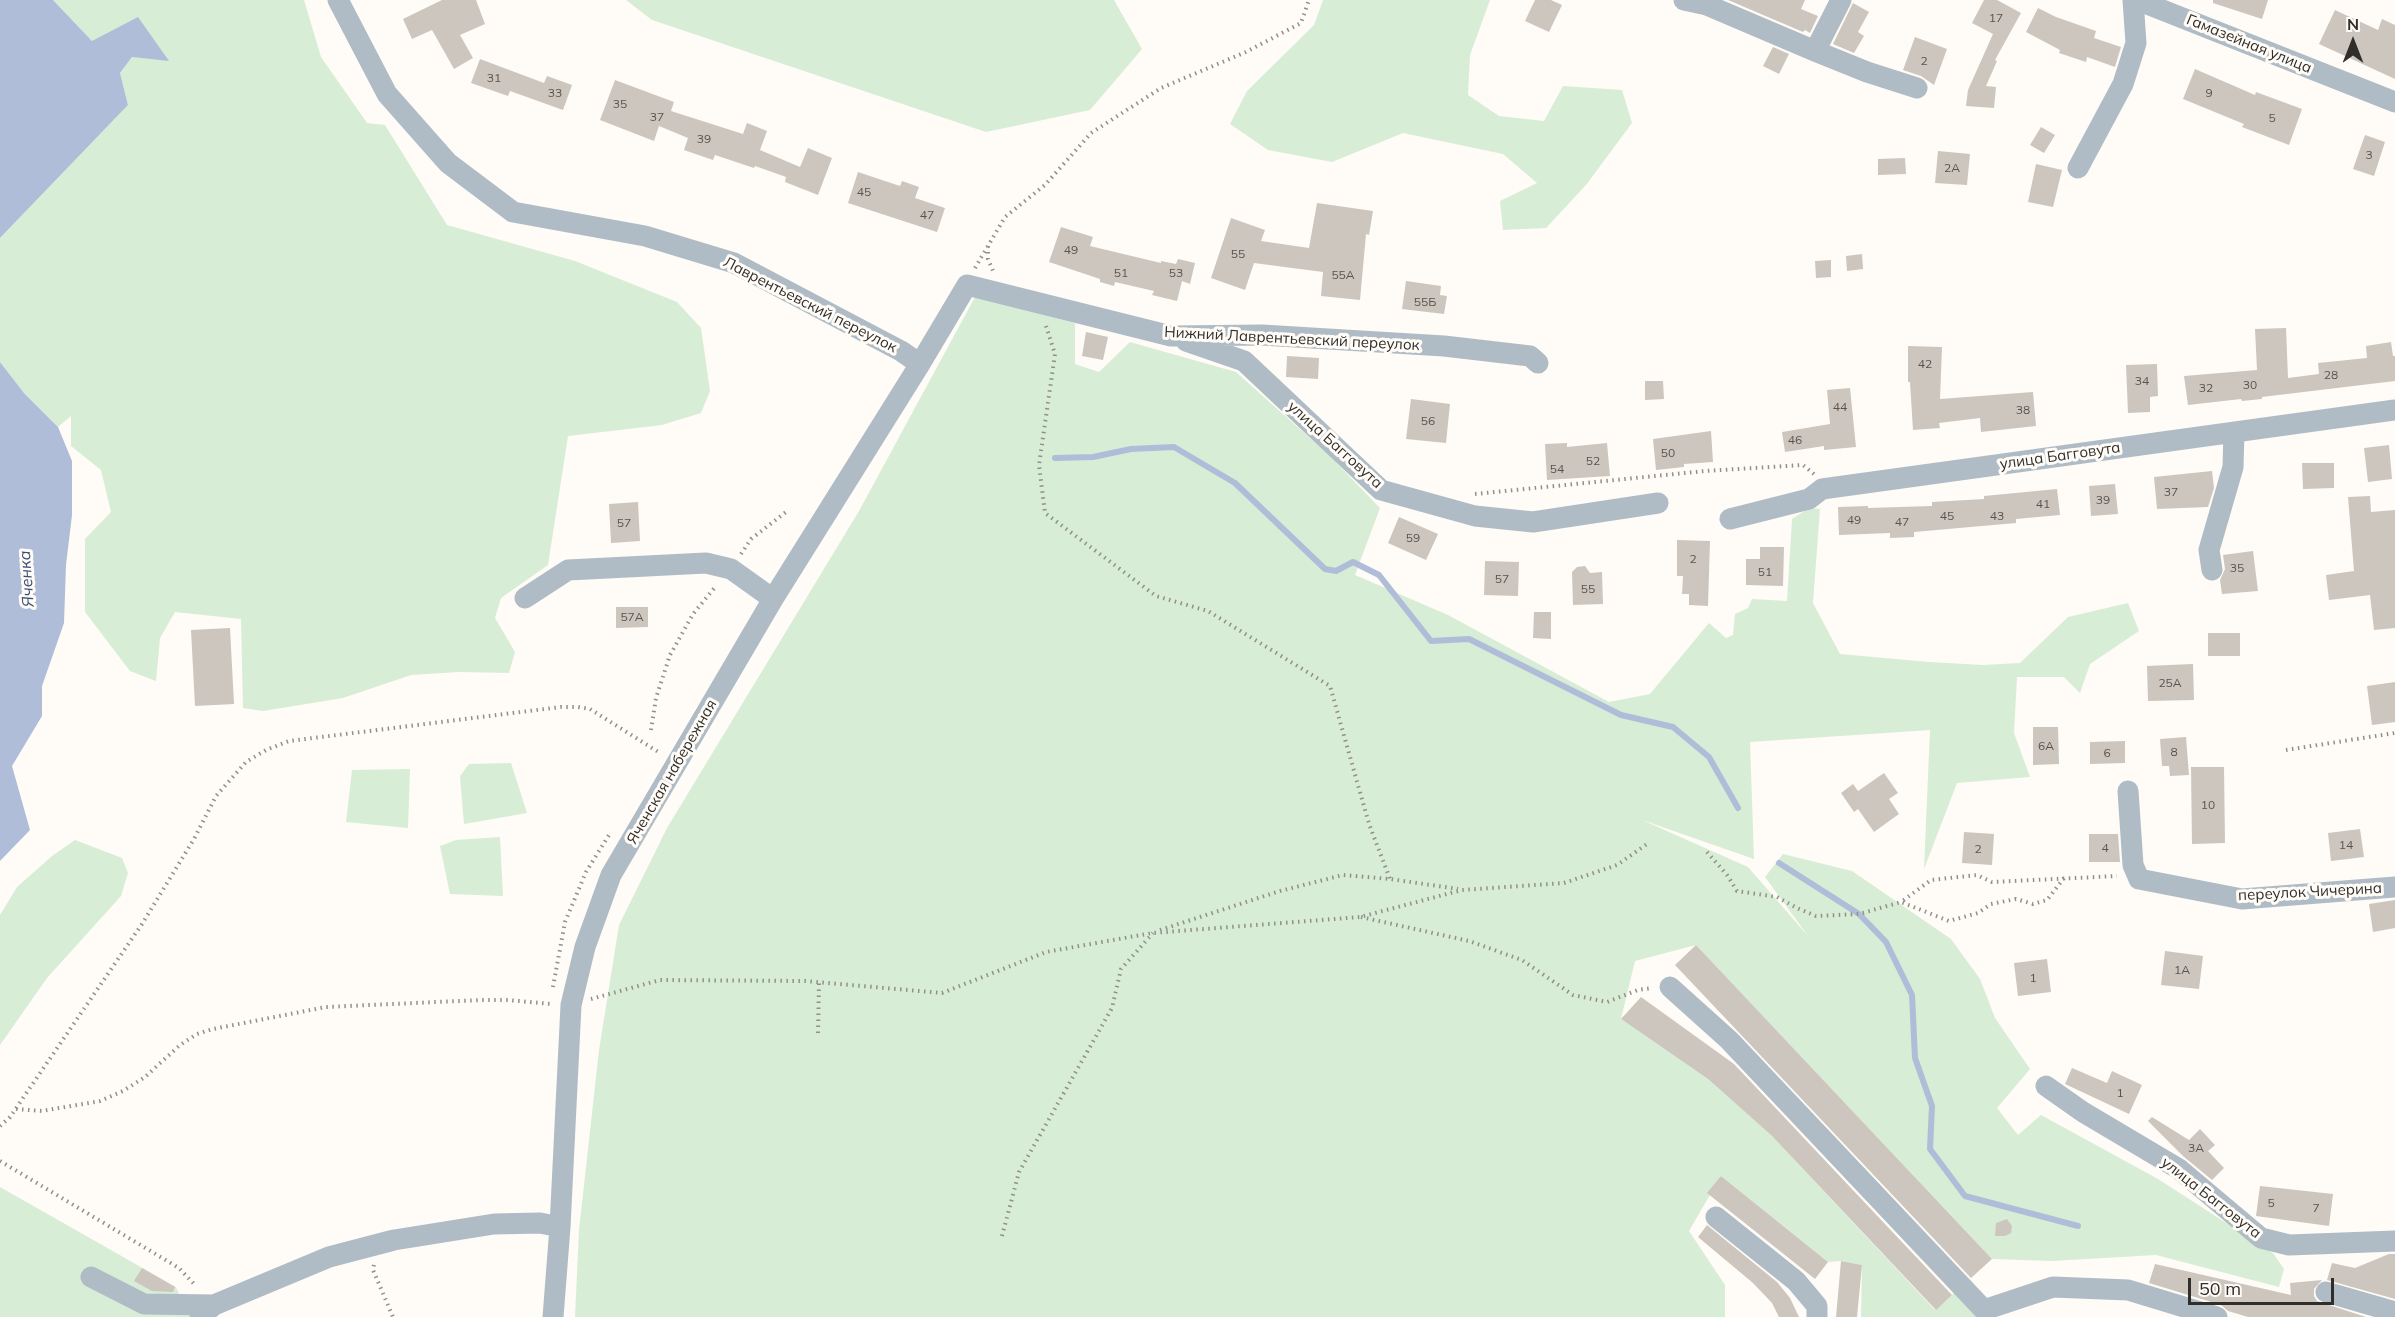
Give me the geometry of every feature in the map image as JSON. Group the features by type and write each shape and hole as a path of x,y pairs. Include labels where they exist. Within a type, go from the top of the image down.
{"street":[{"name":"Лаврентьевский переулок","path":"338,0 387,94 448,163 513,212 645,236 734,263 901,351 920,364"},
{"path":"1684,0 1707,5 1868,72 1917,88"},
{"path":"1815,51 1841,0"},
{"path":"2078,168 2123,84 2136,43 2135,0"},
{"name":"Гамазейная улица","path":"2135,0 2395,102"},
{"name":"Яченская набережная","path":"553,1317 560,1227 561,1005 611,875 773,599 967,285"},
{"name":"Нижний Лаврентьевский переулок","path":"967,285 1171,336 1262,335 1444,346 1530,356 1538,363"},
{"name":"улица Багговута","path":"1171,336 1244,361 1381,490 1475,516 1533,522 1658,503"},
{"name":"улица Багговута","path":"1731,519 1809,499 1822,489 2395,410"},
{"path":"2212,570 2210,550 2233,467 2234,432"},
{"path":"525,598 568,570 706,563 731,569 773,599"},
{"path":"2128,791 2133,865 2139,879"},
{"name":"переулок Чичерина","path":"2139,879 2242,899 2395,887"},
{"path":"1670,987 1729,1040 1984,1314 2053,1287 2128,1290 2217,1317"},
{"name":"улица Багговута","path":"2046,1086 2084,1112 2179,1169 2261,1238 2289,1245 2395,1241"},
{"path":"1716,1217 1796,1281 1817,1306 1817,1317"},
{"path":"91,1277 144,1304 207,1311 329,1257 394,1240 494,1224 540,1223 560,1227"},
{"path":"2326,1292 2395,1312"}],"path":[{"path":"967,285 1005,217 1045,185 1091,133 1161,88 1246,52 1301,23 1309,0"},
{"path":"1040,303 1055,354 1039,465 1045,513 1155,596 1208,611 1330,686 1369,824 1390,879"},
{"path":"1465,495 1706,471 1803,465 1822,481 1822,489"},
{"path":"651,730 656,698 670,655 693,614 731,569 752,539 786,512"},
{"path":"0,1126 16,1109 142,924 194,839 216,796 246,762 266,750 290,741 561,707 578,707 590,709 660,753"},
{"path":"2286,750 2395,734"},
{"path":"16,1109 42,1111 100,1101 146,1077 180,1045 197,1034 326,1007 481,999 508,999 561,1005 660,980 819,982 942,993 1046,952 1152,933 1360,916 1462,890 1564,883 1617,865 1647,844"},
{"path":"1707,852 1727,874 1737,891 1777,897 1816,916 1859,914 1901,902 1931,880 1977,875 1992,882 2128,875 2139,879"},
{"path":"1002,1236 1019,1172 1112,1008 1121,969 1152,933 1280,891 1343,875 1390,879 1462,890"},
{"path":"1901,902 1949,921 1978,913 1991,904 2016,899 2033,903 2047,900 2064,878"},
{"path":"1360,916 1469,941 1522,960 1573,995 1607,1002 1638,990 1670,987"},
{"path":"818,1033 819,982"},
{"path":"0,1161 178,1268 207,1311"},
{"path":"374,1262 374,1270 393,1317"}],"green space":[{"path":"53,0 304,0 321,57 367,123 385,125 447,225 575,261 677,302 701,328 710,391 701,413 662,425 568,436 548,565 501,598 495,618 515,652 509,673 459,672 411,675 343,698 263,711 243,708 241,619 175,612 160,638 156,681 130,671 85,612 85,539 111,512 101,470 71,446 71,416 58,427 24,393 0,362 0,238 128,105 120,73 132,57 168,60 92,41"},
{"path":"626,0 1114,0 1142,49 1090,110 986,132 652,20"},
{"path":"1323,0 1490,0 1470,55 1468,95 1499,116 1544,121 1563,86 1622,90 1632,123 1586,185 1546,228 1503,230 1500,201 1537,183 1503,154 1403,133 1332,162 1268,150 1230,124 1247,91 1314,25"},
{"path":"975,297 1075,323 1075,364 1099,372 1130,342 1236,372 1330,456 1380,508 1355,575 1448,615 1609,702 1650,694 1709,623 1726,638 1733,635 1735,614 1748,608 1752,599 1787,601 1792,519 1809,508 1820,509 1813,603 1840,654 1983,665 2020,663 2068,617 2128,603 2139,631 2090,664 2080,693 2064,677 2017,677 2014,733 2030,777 1957,783 1924,869 1930,730 1750,742 1754,859 1642,820 1748,867 1808,936 1765,877 1783,854 1852,871 1951,939 1980,979 1995,1018 2030,1069 1997,1108 2018,1135 2041,1115 2158,1179 2273,1253 2284,1269 2279,1287 2156,1255 2052,1261 1992,1259 1696,945 1635,961 1621,1019 1708,1079 1772,1136 1935,1310 1954,1293 1982,1317 1861,1317 1862,1265 1841,1261 1828,1262 1721,1176 1689,1231 1725,1285 1725,1317 575,1317 579,1230 599,1050 619,925 667,828 859,511"},
{"path":"511,763 527,813 464,824 460,776 469,764"},
{"path":"410,769 408,828 346,822 352,770"},
{"path":"500,837 503,896 450,894 440,846 456,840"},
{"path":"75,840 122,858 128,873 121,896 47,978 0,1045 0,915 17,887 52,856"},
{"path":"0,1187 176,1287 183,1304 196,1317 0,1317"}],"water":[{"path":"0,0 53,0 92,41 138,17 169,61 132,57 120,73 128,105 0,238"},
{"name":"Яченка","path":"0,362 24,393 58,427 72,461 72,515 66,565 64,623 42,686 42,716 12,766 30,830 0,861"}],"building":[{"path":"442,0 476,0 485,24 460,35 473,58 454,69 432,30 412,39 403,19"},
{"path":"1535,0 1551,0 1562,5 1549,32 1525,21"},
{"path":"1728,0 1805,0 1801,9 1818,16 1810,33 1805,30 1803,32"},
{"path":"1984,0 1997,0 2021,13 1995,60 1997,61 1986,86 1996,87 1994,108 1966,106 1968,90 1993,34 1972,23"},
{"path":"2213,0 2268,0 2262,19 2213,3"},
{"path":"1853,3 1869,12 1858,32 1864,36 1854,53 1833,44"},
{"path":"2038,8 2096,31 2094,38 2121,47 2115,67 2087,57 2086,62 2059,53 2060,50 2026,32"},
{"path":"2335,10 2378,30 2382,19 2395,25 2395,79 2319,44"},
{"path":"1915,37 1947,49 1934,85 1921,76 1903,70"},
{"path":"1773,47 1789,54 1779,74 1763,66"},
{"path":"480,59 544,83 547,76 572,85 563,110 510,91 508,96 471,83"},
{"path":"2195,69 2255,95 2256,92 2302,109 2289,145 2242,127 2244,124 2183,99"},
{"path":"615,80 674,102 671,111 743,134 747,123 767,131 760,150 800,167 808,148 832,158 818,195 785,182 786,177 755,166 754,168 715,155 713,160 684,150 688,138 659,126 654,141 600,120"},
{"path":"2041,127 2055,135 2044,153 2030,145"},
{"path":"2365,135 2385,142 2374,176 2353,169"},
{"path":"1938,151 1970,154 1967,185 1935,183"},
{"path":"1905,158 1906,174 1878,175 1878,159"},
{"path":"2036,164 2062,170 2053,207 2028,202"},
{"path":"858,172 900,186 902,181 919,187 915,198 945,208 937,232 848,203"},
{"path":"1317,203 1373,211 1369,235 1366,234 1360,300 1321,296 1323,272 1254,263 1245,290 1211,278 1231,218 1265,230 1261,241 1309,248"},
{"path":"1061,227 1093,237 1090,246 1161,263 1161,261 1176,264 1178,259 1195,263 1190,284 1182,281 1177,301 1152,295 1154,291 1115,282 1114,286 1100,282 1100,279 1049,262"},
{"path":"1862,254 1863,269 1847,271 1846,256"},
{"path":"1831,260 1831,277 1816,278 1815,261"},
{"path":"1406,281 1441,286 1440,295 1447,296 1444,314 1402,309"},
{"path":"2286,328 2288,378 2319,374 2318,363 2367,358 2366,346 2391,342 2393,356 2395,356 2395,381 2262,397 2262,399 2188,405 2184,376 2257,370 2255,329"},
{"path":"1086,332 1108,337 1103,360 1082,356"},
{"path":"1908,346 1942,347 1940,399 2033,392 2036,426 1981,432 1980,418 1939,423 1940,428 1913,430 1910,382 1908,382"},
{"path":"1287,356 1319,358 1318,379 1286,377"},
{"path":"2157,364 2158,396 2150,397 2150,412 2128,413 2126,365"},
{"path":"1645,381 1663,381 1664,399 1645,400"},
{"path":"1850,388 1856,447 1824,450 1824,446 1785,452 1782,432 1830,424 1827,390"},
{"path":"1411,399 1450,404 1446,443 1406,439"},
{"path":"1711,431 1713,462 1684,464 1684,467 1656,470 1653,439"},
{"path":"1567,443 1567,447 1607,443 1610,476 1547,480 1545,444"},
{"path":"2389,445 2392,479 2368,482 2364,448"},
{"path":"2302,463 2334,463 2334,488 2303,489"},
{"path":"2212,471 2214,488 2208,507 2157,509 2154,477"},
{"path":"2115,484 2118,514 2091,516 2089,486"},
{"path":"2057,489 2060,515 2016,519 2016,523 1914,532 1914,537 1890,538 1890,533 1839,535 1838,507 1932,506 1932,502 1984,499 1984,496"},
{"path":"2370,496 2371,512 2395,510 2395,628 2374,630 2370,595 2329,600 2326,575 2354,571 2348,497"},
{"path":"638,502 640,541 611,543 609,504"},
{"path":"1399,517 1438,534 1426,560 1388,543"},
{"path":"1677,540 1710,541 1708,606 1689,605 1689,594 1682,594 1683,576 1677,576"},
{"path":"1760,547 1784,547 1783,586 1746,585 1746,559 1760,559"},
{"path":"2253,551 2258,591 2222,594 2220,580 2225,569 2223,555"},
{"path":"1485,561 1519,562 1518,596 1484,595"},
{"path":"1585,566 1590,573 1602,572 1603,604 1573,605 1572,572 1577,567"},
{"path":"616,607 648,607 648,627 616,628"},
{"path":"1534,612 1551,612 1551,639 1533,638"},
{"path":"230,628 234,704 195,706 191,630"},
{"path":"2208,633 2240,633 2240,656 2208,656"},
{"path":"2193,664 2194,700 2148,701 2147,666"},
{"path":"2395,682 2395,722 2372,725 2367,686"},
{"path":"2033,727 2058,727 2059,764 2033,765"},
{"path":"2186,737 2189,775 2170,776 2169,766 2162,766 2160,739"},
{"path":"2125,741 2125,763 2090,764 2090,742"},
{"path":"2191,767 2224,767 2225,843 2192,844"},
{"path":"1884,773 1898,793 1889,799 1899,814 1874,832 1858,809 1854,812 1841,793 1853,784 1858,791"},
{"path":"2360,829 2364,857 2331,861 2328,833"},
{"path":"1964,832 1994,834 1992,865 1962,863"},
{"path":"2089,834 2118,834 2120,862 2089,862"},
{"path":"2395,900 2395,928 2373,932 2369,904"},
{"path":"1696,945 1992,1259 1971,1278 1675,965"},
{"path":"2165,951 2203,956 2199,989 2161,985"},
{"path":"2047,959 2051,992 2018,996 2014,963"},
{"path":"1641,997 1734,1064 1952,1295 1936,1310 1772,1136 1708,1079 1621,1019"},
{"path":"2072,1068 2107,1083 2112,1071 2142,1085 2129,1114 2065,1084"},
{"path":"2152,1117 2189,1140 2200,1129 2215,1145 2208,1151 2224,1168 2212,1180 2183,1156 2148,1121"},
{"path":"1721,1176 1828,1262 1815,1279 1707,1193"},
{"path":"2260,1186 2333,1194 2329,1226 2256,1216"},
{"path":"2007,1219 2012,1226 2011,1233 2005,1236 1995,1236 1996,1223"},
{"path":"1707,1225 1777,1282 1790,1298 1799,1317 1779,1317 1772,1303 1753,1283 1698,1237"},
{"path":"2389,1254 2395,1254 2395,1299 2327,1280 2332,1263 2355,1268"},
{"path":"1841,1261 1862,1265 1857,1317 1836,1317"},
{"path":"2155,1264 2291,1295 2290,1283 2322,1280 2314,1289 2317,1301 2366,1317 2248,1317 2228,1311 2221,1305 2149,1283"},
{"path":"142,1268 175,1287 173,1292 152,1291 134,1281"}],"waterway":[{"path":"1055,458 1093,457 1131,449 1174,447 1235,483 1325,569 1336,571 1353,562 1379,575 1431,641 1469,639 1621,715 1673,727 1709,757 1738,808"},
{"path":"1779,863 1859,914 1886,942 1912,995 1915,1058 1932,1106 1930,1149 1965,1196 2078,1226"}]}
